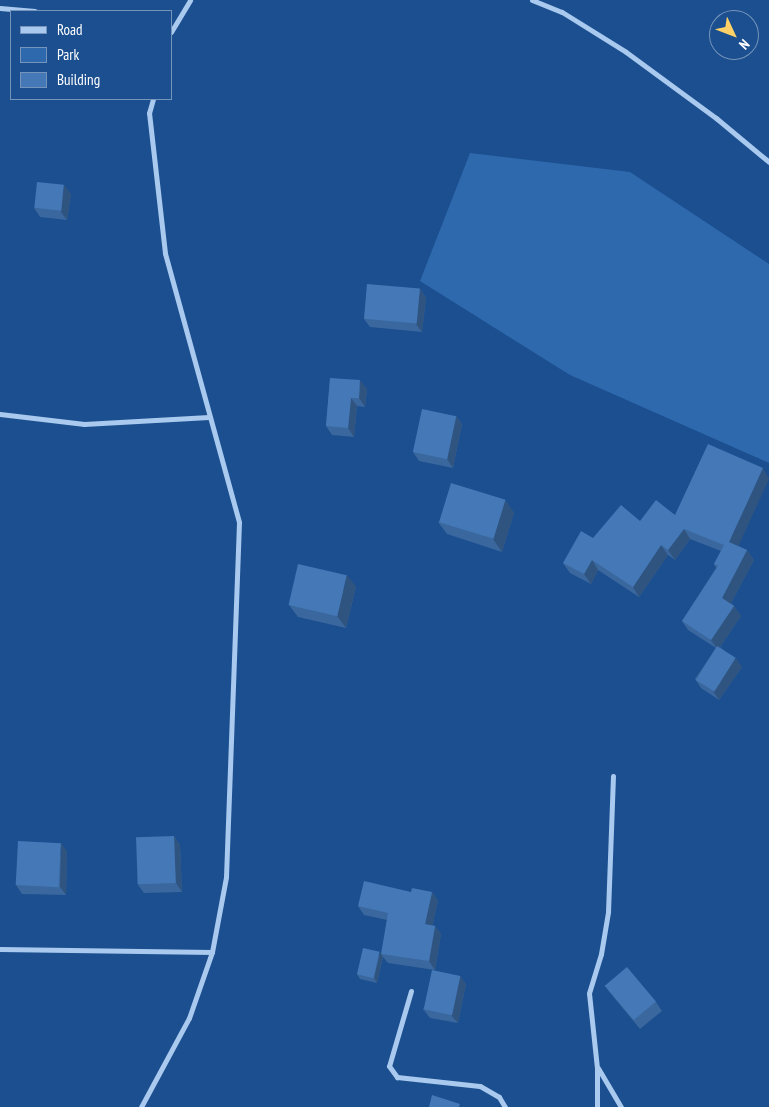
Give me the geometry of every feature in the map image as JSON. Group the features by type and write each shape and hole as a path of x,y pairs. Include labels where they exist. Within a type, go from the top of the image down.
{"street":[{"path":"172,23 190,0"},
{"path":"532,0 562,12 626,52 716,118 769,162"},
{"path":"0,8 24,10"},
{"path":"141,1107 189,1018 212,952 226,877 239,522 165,253 150,113 153,100"},
{"path":"0,414 84,424 209,417"},
{"path":"596,1107 598,1068 589,993 601,954 608,912 613,776"},
{"path":"0,949 212,952"},
{"path":"411,991 389,1066 397,1076 480,1086 498,1097 505,1107"},
{"path":"598,1068 621,1107"}],"green space":[{"path":"470,153 630,172 769,264 769,463 570,375 420,281"}],"building":[{"path":"37,182 64,185 61,211 34,208"},
{"path":"367,284 420,289 417,323 364,319"},
{"path":"330,378 360,380 359,398 351,398 348,428 326,426"},
{"path":"422,409 456,416 447,459 413,452"},
{"path":"708,444 763,468 729,542 747,550 722,598 734,606 711,640 682,621 718,566 714,564 724,545 684,529 668,550 661,545 633,587 592,560 584,574 563,563 581,531 593,538 621,505 640,521 656,500 675,515"},
{"path":"451,483 506,500 494,539 439,522"},
{"path":"298,564 347,575 337,616 289,605"},
{"path":"717,646 736,658 714,692 696,680"},
{"path":"174,836 176,883 138,884 136,837"},
{"path":"18,841 61,843 59,887 16,885"},
{"path":"364,881 411,892 412,888 432,892 425,924 435,926 429,961 381,954 388,913 358,906"},
{"path":"363,948 380,952 373,978 357,974"},
{"path":"627,967 656,1001 634,1020 605,986"},
{"path":"432,970 460,976 452,1015 424,1009"},
{"path":"432,1095 460,1104 459,1107 429,1107"}]}
